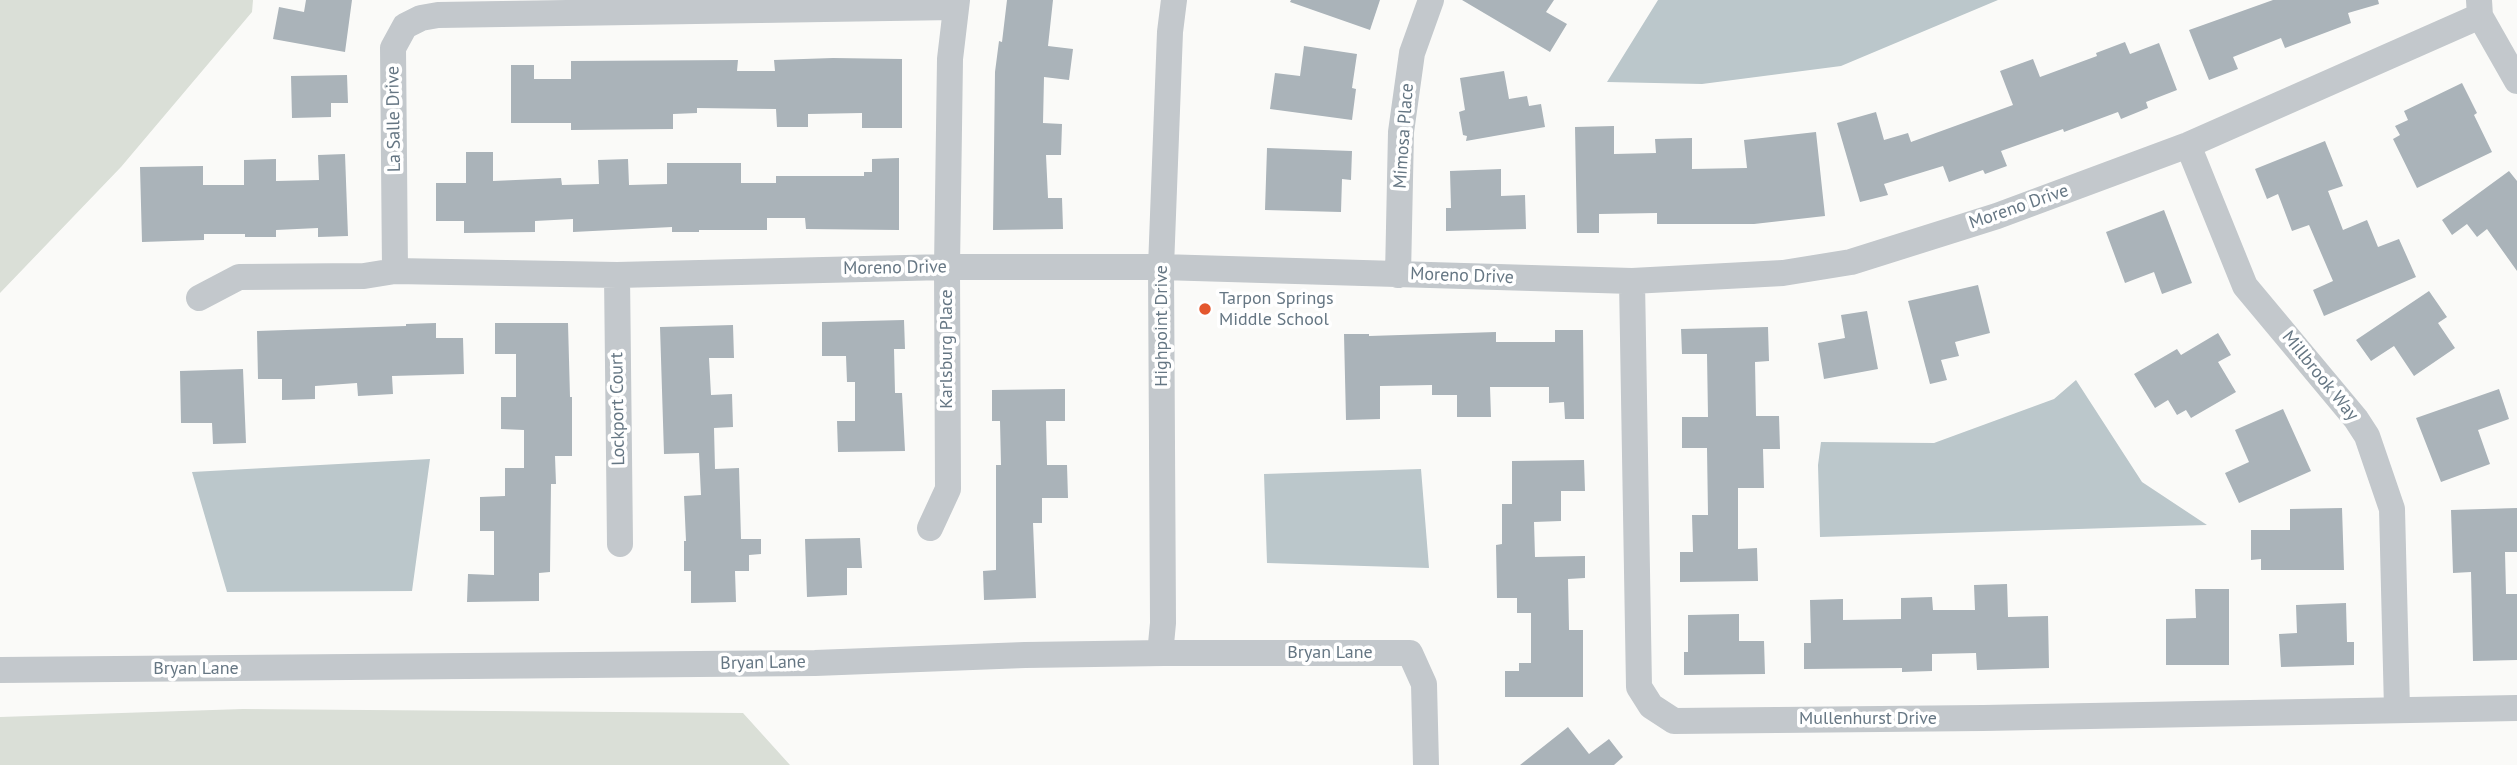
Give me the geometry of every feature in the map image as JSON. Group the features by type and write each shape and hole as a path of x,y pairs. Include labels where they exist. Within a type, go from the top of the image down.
{"street":[{"name":"Highpoint Drive","path":"1164,653 1161,644 1161,267 1170,32 1174,0"},
{"name":"Mimosa Place","path":"1398,275 1401,132 1412,53 1431,0"},
{"name":"Karlsburg Place","path":"930,528 947,489 950,59 955,4"},
{"name":"La Salle Drive","path":"396,271 393,48 405,26 421,18 438,15 955,4"},
{"name":"Moreno Drive","path":"396,271 617,275 947,267 1161,267 1632,281 1783,272 1851,262 1997,216 2188,145 2480,8"},
{"path":"2480,8 2517,80"},
{"name":"Millbrook Way","path":"2188,145 2245,286 2356,419 2367,436 2392,509 2397,709"},
{"path":"199,298 239,277 364,276 396,271"},
{"name":"Lockport Court","path":"617,275 620,544"},
{"name":"Mullenhurst Drive","path":"1632,281 1639,687 1651,706 1674,721 2517,708"},
{"name":"Bryan Lane","path":"0,670 815,663 1164,653 1410,653 1424,684 1426,765"}],"shaded area":[{"path":"0,0 253,0 252,12 121,167 0,293"},
{"path":"1658,0 1998,0 1841,66 1702,84 1607,82"},
{"path":"2076,380 2142,482 2207,525 1820,537 1818,465 1821,442 1934,443 2054,399"},
{"path":"430,459 412,591 227,592 192,472"},
{"path":"1421,469 1429,568 1267,563 1264,474"},
{"path":"243,709 743,713 790,765 0,765 0,717"}],"building":[{"path":"306,0 352,0 345,52 273,39 279,7 304,12"},
{"path":"1007,0 1053,0 1048,46 1073,49 1069,80 1044,77 1043,123 1062,124 1061,155 1046,155 1048,198 1062,198 1063,229 993,230 995,72"},
{"path":"1380,0 1370,30 1290,2"},
{"path":"1462,0 1554,0 1546,12 1567,24 1550,52"},
{"path":"2273,0 2378,0 2379,4 2348,13 2351,23 2285,48 2281,38 2233,57 2238,69 2209,80 2189,30"},
{"path":"2125,42 2130,54 2159,43 2177,90 2146,102 2148,108 2121,119 2118,112 2001,151 2007,166 1985,174 1983,170 1949,182 1943,166 1884,184 1888,195 1860,202 1837,123 1876,112 1884,140 1908,133 1911,142 2013,105 2000,71 2033,59 2040,77 2097,56 2096,53"},
{"path":"1304,46 1357,54 1352,88 1356,89 1352,120 1270,109 1275,73 1300,76"},
{"path":"902,59 902,128 862,128 862,113 808,114 808,127 777,127 776,109 697,108 697,113 673,114 673,129 571,130 571,123 511,123 511,65 534,65 534,79 571,79 571,61 738,60 737,71 775,71 774,60"},
{"path":"1504,71 1509,99 1527,96 1529,106 1541,104 1545,127 1466,141 1467,136 1463,135 1459,112 1465,110 1460,78"},
{"path":"347,75 348,103 331,103 331,117 292,118 291,76"},
{"path":"2462,83 2492,152 2417,188 2393,139 2400,135 2395,126 2408,120 2404,111"},
{"path":"1614,126 1614,154 1656,153 1655,139 1692,138 1692,169 1747,168 1744,140 1816,132 1825,216 1754,224 1657,224 1657,213 1599,214 1599,233 1577,233 1575,127"},
{"path":"2325,141 2343,186 2328,191 2343,230 2367,220 2378,247 2399,239 2416,277 2324,316 2313,290 2333,281 2309,225 2292,231 2278,194 2267,199 2255,169"},
{"path":"1267,148 1352,151 1351,180 1342,179 1341,212 1265,210"},
{"path":"466,152 493,152 493,181 561,178 562,185 599,184 598,160 628,159 629,185 667,184 667,163 741,163 741,183 776,183 776,176 864,176 864,172 872,172 872,159 899,158 899,230 806,229 805,218 767,218 767,230 672,232 672,227 573,232 573,219 535,221 535,232 464,233 464,221 436,221 436,183 466,183"},
{"path":"345,154 348,236 318,237 318,228 276,230 276,237 204,234 204,240 142,242 140,167 203,166 203,185 244,185 244,160 276,159 276,181 319,180 318,155"},
{"path":"1501,169 1501,196 1525,195 1526,229 1446,231 1446,208 1451,208 1450,171"},
{"path":"2509,171 2517,181 2517,271 2487,229 2477,237 2467,224 2452,235 2442,220"},
{"path":"2164,210 2192,283 2162,294 2154,272 2125,283 2106,232"},
{"path":"1978,285 1990,333 1955,342 1959,356 1941,360 1947,380 1930,384 1908,301"},
{"path":"2429,291 2447,317 2438,323 2455,348 2414,376 2394,346 2371,361 2356,340"},
{"path":"1867,311 1878,369 1824,379 1818,343 1845,338 1841,315"},
{"path":"904,320 905,349 894,349 895,393 902,393 905,451 838,452 837,421 855,421 855,382 847,382 846,356 822,356 822,322"},
{"path":"436,323 436,338 463,338 464,374 392,376 393,394 358,396 357,383 315,386 315,399 282,400 282,379 258,379 257,331"},
{"path":"495,323 568,323 572,456 555,456 556,484 551,484 550,572 539,573 539,601 467,602 468,574 494,575 494,531 480,531 480,497 505,496 505,468 524,468 524,430 501,429 501,397 516,397 516,354 495,354"},
{"path":"733,325 734,358 709,358 711,395 732,394 733,427 714,428 715,469 739,468 741,539 761,539 761,554 749,555 749,571 735,571 736,602 691,603 691,571 684,571 684,496 701,495 699,453 664,454 660,327"},
{"path":"1768,327 1769,361 1755,362 1756,416 1779,416 1780,449 1763,449 1764,488 1738,488 1738,549 1757,548 1758,581 1680,582 1680,552 1693,552 1692,515 1708,515 1707,448 1682,448 1682,417 1708,417 1707,354 1682,354 1681,329"},
{"path":"1555,330 1583,330 1584,419 1565,419 1564,402 1549,403 1549,387 1490,387 1491,417 1457,417 1457,395 1432,395 1432,385 1380,386 1380,419 1346,420 1344,334 1369,336 1496,332 1496,342 1555,342"},
{"path":"2218,333 2231,355 2218,362 2236,392 2191,418 2186,410 2177,415 2168,400 2155,408 2134,374 2177,349 2181,355"},
{"path":"243,369 246,443 213,444 212,423 181,423 180,371"},
{"path":"1065,389 1065,421 1046,421 1047,465 1067,465 1068,498 1042,498 1042,523 1033,523 1036,598 984,600 983,571 996,570 996,465 1001,465 1000,421 992,421 992,390"},
{"path":"2499,389 2509,419 2478,430 2490,464 2441,482 2416,418"},
{"path":"2283,409 2311,471 2239,503 2225,473 2249,462 2235,430"},
{"path":"1584,460 1585,491 1561,491 1561,521 1534,522 1535,557 1585,556 1585,578 1568,579 1569,630 1583,630 1583,697 1505,697 1505,671 1519,671 1519,663 1531,663 1531,613 1517,613 1517,598 1497,598 1496,545 1502,544 1502,504 1512,504 1512,461"},
{"path":"2342,508 2344,570 2261,570 2261,559 2251,560 2251,530 2290,530 2290,509"},
{"path":"2517,508 2517,552 2505,552 2506,594 2517,594 2517,660 2473,661 2471,572 2453,573 2451,510"},
{"path":"860,538 862,568 847,568 847,595 807,597 805,539"},
{"path":"2007,584 2008,617 2048,616 2049,668 1977,670 1976,653 1932,654 1932,671 1902,672 1902,668 1804,669 1804,643 1811,643 1810,600 1843,599 1843,620 1901,619 1901,598 1932,597 1933,610 1975,610 1974,585"},
{"path":"2195,589 2229,589 2229,665 2166,665 2166,619 2196,618"},
{"path":"2346,603 2347,642 2354,642 2354,665 2281,667 2279,634 2297,633 2296,605"},
{"path":"1739,614 1739,641 1764,641 1765,674 1684,675 1684,652 1688,652 1688,615"},
{"path":"1568,727 1589,754 1609,739 1623,757 1614,765 1520,765"}],"place":[{"name":"Tarpon Springs Middle School","path":"1205,309"}]}
